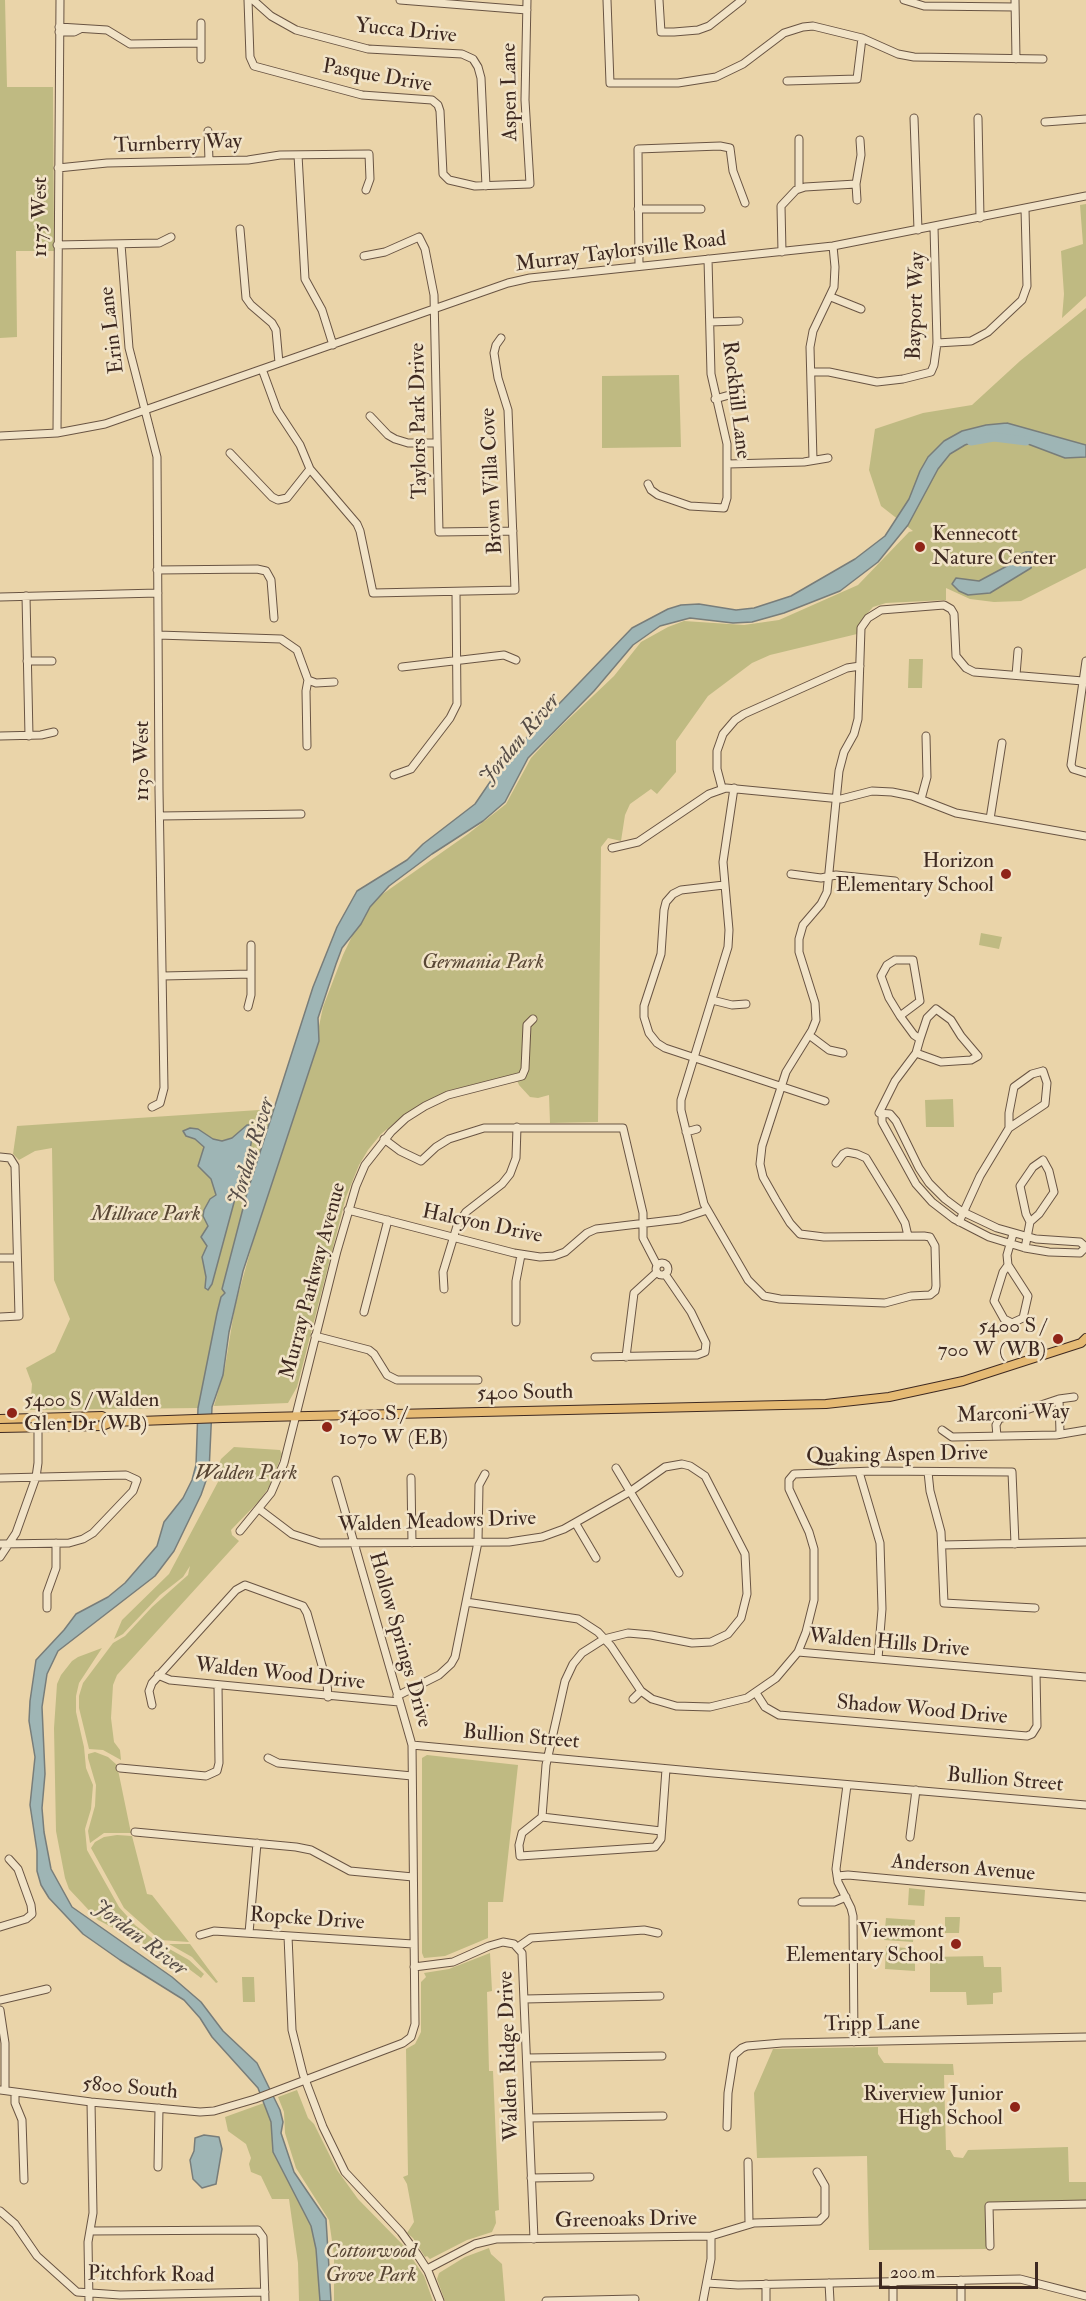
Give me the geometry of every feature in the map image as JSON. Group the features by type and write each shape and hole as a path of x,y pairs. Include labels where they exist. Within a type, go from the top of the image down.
{"main road":[{"name":"5400 South","path":"0,1428 102,1426 112,1422 189,1419 792,1406 867,1401 963,1381 1084,1342"},
{"name":"5400 South","path":"0,1419 102,1416 112,1422"}],"street":[{"name":"1175 West","path":"57,433 60,0"},
{"name":"Pasque Drive","path":"251,0 250,57 254,66 362,95 432,100 438,105 440,111 443,174 446,178 456,182 486,186 530,184"},
{"name":"Yucca Drive","path":"251,0 277,21 304,33 368,49 462,54 472,59 478,67 481,78 486,186"},
{"path":"400,0 527,10"},
{"name":"Aspen Lane","path":"527,0 525,100 530,184"},
{"path":"607,0 610,83 684,82 716,77 743,64 784,33 813,26 862,38 898,54 914,57 1043,59"},
{"path":"659,0 661,32 698,30 720,18 742,0"},
{"path":"904,0 919,5 1015,3 1016,59"},
{"path":"201,23 201,59"},
{"path":"59,30 107,30 130,44 201,43"},
{"path":"787,81 857,79 862,38"},
{"path":"914,118 918,230"},
{"path":"978,118 980,218"},
{"path":"1045,122 1086,119"},
{"path":"208,131 209,161"},
{"path":"799,140 800,187"},
{"path":"857,200 860,140"},
{"path":"639,266 638,149 720,146 730,148 733,171 745,203"},
{"name":"Turnberry Way","path":"58,168 107,163 248,160 280,155 369,154 370,179 366,190"},
{"path":"298,155 305,279 322,310 333,345"},
{"path":"782,252 781,206 800,187 856,184"},
{"name":"Murray Taylorsville Road","path":"0,436 57,433 105,424 434,309 530,278 833,246 1086,196"},
{"path":"638,209 701,209"},
{"path":"937,343 971,341 988,332 1023,300 1027,286 1025,209"},
{"name":"Bayport Way","path":"811,372 837,373 877,382 931,372 937,343 934,227"},
{"path":"240,230 246,298 272,323 276,330 279,363"},
{"path":"57,245 159,243 171,237"},
{"name":"Taylors Park Drive","path":"364,256 386,252 419,237 425,249 434,295 439,532 513,531"},
{"name":"Erin Lane","path":"121,244 129,348 144,411"},
{"path":"813,460 810,347 813,331 831,297 836,276 833,246"},
{"name":"Rockhill Lane","path":"648,484 658,495 680,504 724,508 727,498 726,444 711,374 708,260"},
{"path":"831,297 861,309"},
{"path":"710,322 739,321"},
{"name":"Brown Villa Cove","path":"456,592 515,590 508,410 498,378 494,353 501,338"},
{"path":"262,369 277,410 300,445 310,469 357,524 373,593 456,592 457,704 450,718 411,769 394,776"},
{"path":"715,399 740,392"},
{"name":"1130 West","path":"144,411 156,451 165,1088 160,1103 152,1107"},
{"path":"369,416 395,440 436,443"},
{"path":"230,453 272,497 278,500 287,498 310,469"},
{"path":"728,464 804,462 828,458"},
{"path":"158,570 256,569 266,571 271,580 274,618"},
{"path":"0,597 158,594"},
{"path":"26,596 29,736"},
{"path":"734,788 723,859 729,943 681,1100 686,1132 700,1191 707,1210 747,1280 764,1296 780,1299 885,1303 914,1295 933,1293 936,1286 934,1242 928,1236 818,1237 800,1234 793,1227 765,1181 760,1164 762,1146 780,1087 790,1062 815,1024 816,1007 798,942 803,925 824,898 842,759 854,734 858,719 861,628 871,615 885,609 944,605 949,607 954,614 955,649 961,664 974,672 1083,681"},
{"path":"158,634 268,637 281,639 295,647 308,680 306,692 307,746"},
{"path":"1016,675 1018,651"},
{"path":"402,667 504,655 516,660"},
{"path":"27,661 52,661"},
{"path":"1086,661 1071,765 1076,771 1086,773"},
{"path":"722,788 717,773 717,751 723,734 735,720 847,668 860,666"},
{"path":"308,680 334,682"},
{"path":"0,736 29,736 54,732"},
{"path":"921,799 927,777 926,736"},
{"path":"990,819 1002,742"},
{"path":"779,793 780,784"},
{"path":"612,848 631,845 642,840 709,794 722,788 836,798 850,798 880,790 906,794 956,813 1086,836"},
{"path":"160,816 301,814"},
{"path":"791,874 821,878 836,875 895,881"},
{"path":"724,885 681,890 668,900 664,910 662,954 644,1006 646,1025 655,1041 662,1047 825,1101"},
{"path":"248,1007 251,995 251,945"},
{"path":"900,1016 920,1001 913,960 891,962 882,973 885,991 900,1016 914,1035 920,1039"},
{"path":"163,976 251,974"},
{"path":"712,999 732,1005 746,1004"},
{"path":"880,1114 890,1114 896,1121 929,1183 945,1199 964,1212 1013,1234 1027,1238 1080,1242 1086,1247 1080,1253 1049,1252 1010,1245 958,1222 938,1208 916,1184 882,1122 880,1114 895,1081 916,1053 927,1018 936,1009 951,1020 978,1056 971,1060 940,1062 916,1053"},
{"name":"Murray Parkway Avenue","path":"240,1531 271,1493 279,1477 348,1210 360,1175 384,1139 406,1118 448,1095 522,1076 525,1069 527,1025 533,1019"},
{"path":"809,1035 829,1050 843,1053"},
{"path":"958,1222 980,1176 1010,1128 1045,1104 1047,1083 1043,1071 1032,1074 1014,1087 1009,1113 1010,1128"},
{"path":"444,1289 442,1272 453,1237 466,1212 502,1184 510,1174 515,1162 517,1127"},
{"path":"384,1139 400,1151 421,1161 443,1142 484,1128 623,1128 644,1213 642,1233 660,1275 665,1274"},
{"path":"686,1132 697,1129"},
{"path":"836,1163 847,1152 866,1158 899,1212 908,1236"},
{"path":"0,1157 9,1158 14,1164 19,1316 0,1317"},
{"path":"1025,1248 1030,1222 1020,1186 1033,1167 1043,1161 1049,1171 1054,1192 1039,1214 1030,1222"},
{"name":"Halcyon Drive","path":"348,1210 521,1255 540,1257 561,1254 592,1230 686,1218 707,1210"},
{"path":"364,1312 388,1220"},
{"path":"1008,1265 1028,1296 1023,1318 1012,1323 1004,1319 994,1301 1003,1272 1008,1265 1013,1234"},
{"path":"516,1322 516,1281 521,1255"},
{"path":"0,1258 17,1257"},
{"path":"626,1357 633,1293 663,1263 668,1266 665,1274"},
{"path":"595,1357 703,1354 706,1350 706,1343 691,1312 665,1274"},
{"path":"315,1336 369,1350 387,1374 397,1380 478,1380"},
{"path":"997,1436 996,1425 999,1419 1059,1398 1074,1397"},
{"path":"1059,1398 1060,1433"},
{"path":"0,1557 16,1533 36,1477 39,1463 38,1428"},
{"name":"Marconi Way","path":"942,1430 952,1437 1056,1435 1086,1430"},
{"name":"Walden Meadows Drive","path":"259,1509 284,1530 301,1538 330,1544 531,1539 553,1534 576,1524 631,1491 665,1467 690,1466 705,1476 745,1554 747,1601 741,1618 734,1629 720,1639 711,1642 692,1643 628,1633 604,1639 582,1653 568,1672 562,1691 548,1758 542,1817"},
{"path":"616,1468 679,1573"},
{"path":"860,1472 880,1543 882,1609 878,1659"},
{"path":"928,1472 930,1491 941,1532 944,1603 1035,1608"},
{"name":"Quaking Aspen Drive","path":"798,1652 810,1622 814,1599 814,1549 789,1484 790,1478 797,1473 1012,1472 1015,1544"},
{"path":"398,1699 438,1675 455,1658 478,1542 479,1485 485,1474"},
{"path":"0,1478 126,1475 138,1480 133,1491 93,1533 76,1542 0,1544"},
{"path":"411,1478 412,1543"},
{"name":"Hollow Springs Drive","path":"336,1480 412,1745"},
{"path":"576,1524 596,1558"},
{"path":"942,1545 1086,1542"},
{"path":"47,1608 47,1593 56,1568 56,1543"},
{"path":"152,1705 148,1690 158,1675 236,1590 248,1585 303,1606 327,1683 328,1697"},
{"name":"Walden Hills Drive","path":"466,1602 578,1619 593,1628 604,1639 641,1690 663,1704 700,1708 726,1704 756,1693 776,1678 798,1652 1086,1677"},
{"name":"Shadow Wood Drive","path":"756,1693 765,1707 779,1715 1027,1736 1032,1734 1037,1726 1036,1673"},
{"name":"Walden Wood Drive","path":"158,1675 170,1680 328,1697 398,1699"},
{"path":"120,1768 206,1776 217,1771 219,1763 218,1685"},
{"path":"633,1699 641,1690"},
{"path":"305,2080 403,2043 411,2037 415,2024 412,1745"},
{"name":"Bullion Street","path":"412,1745 847,1785 1086,1804"},
{"path":"268,1758 278,1763 412,1776"},
{"path":"661,1831 542,1817 522,1833 519,1845 520,1856 655,1847 661,1839 666,1769"},
{"path":"847,1785 837,1876 852,1916 854,2042"},
{"path":"910,1837 916,1790"},
{"path":"135,1832 305,1848 343,1868 357,1872 413,1877"},
{"path":"249,1933 257,1843"},
{"path":"0,1927 26,1918 32,1912 18,1869 9,1859"},
{"name":"Anderson Avenue","path":"837,1876 848,1875 1086,1897"},
{"path":"802,1902 834,1902 846,1896"},
{"name":"Ropcke Drive","path":"200,1935 214,1930 413,1944"},
{"path":"518,1947 531,1938 644,1930 658,1933"},
{"path":"288,1936 292,2030 305,2080 333,2152 345,2172 400,2232 426,2269 440,2301"},
{"name":"Walden Ridge Drive","path":"414,1967 453,1962 503,1942 509,1942 518,1947 523,1956 534,2239"},
{"path":"0,2000 47,1989"},
{"path":"525,1999 660,1996"},
{"path":"0,2010 5,2043 2,2090"},
{"name":"Tripp Lane","path":"727,2127 729,2078 734,2055 742,2048 782,2043 1086,2037"},
{"path":"527,2058 662,2056"},
{"name":"5800 South","path":"2,2090 91,2102 200,2112 214,2111 255,2099 305,2080"},
{"path":"15,2092 15,2103 22,2123 24,2180"},
{"path":"89,2301 88,2246 93,2213 91,2102"},
{"path":"158,2167 159,2108"},
{"path":"529,2118 663,2116"},
{"path":"748,2162 749,2223"},
{"path":"711,2236 749,2223 823,2219 825,2186 817,2172"},
{"path":"531,2178 590,2177"},
{"path":"990,2246 989,2206 1086,2204"},
{"name":"Pitchfork Road","path":"0,2211 15,2224 33,2251 72,2289 120,2295 265,2292"},
{"path":"90,2231 258,2230 263,2237 265,2301"},
{"name":"Greenoaks Drive","path":"426,2269 484,2241 711,2236 711,2259 703,2301"},
{"path":"707,2283 719,2285 1020,2279 1086,2296"},
{"path":"961,2280 961,2301"},
{"path":"893,2301 894,2282"},
{"path":"830,2283 830,2301"},
{"path":"766,2284 766,2301"},
{"path":"546,2301 635,2299"}],"green space":[{"path":"0,0 5,0 7,87 53,87 54,251 16,251 17,337 0,338"},
{"path":"1086,204 1086,296 1062,318 1064,294 1061,251 1083,244 1080,205"},
{"name":"Germania Park","path":"1086,308 1086,568 1021,601 994,602 970,599 946,588 946,600 886,603 873,607 858,627 857,634 770,655 752,663 708,696 676,741 676,772 657,794 651,789 630,804 625,815 621,841 608,838 601,847 598,1122 550,1123 549,1095 538,1098 530,1097 519,1085 515,1075 450,1090 419,1105 402,1117 381,1134 368,1150 346,1197 297,1387 288,1403 214,1406 225,1367 235,1306 268,1188 310,1069 323,1007 343,955 367,905 468,834 506,804 531,758 614,676 641,642 684,621 744,625 779,620 858,585 909,532 913,531 881,506 869,470 875,429 923,413 972,405 1020,361"},
{"path":"679,375 681,447 602,448 602,376"},
{"path":"909,659 923,659 922,688 908,688"},
{"path":"981,933 1002,937 999,949 979,945"},
{"path":"953,1099 954,1127 926,1127 925,1100"},
{"name":"Millrace Park","path":"274,1109 247,1193 222,1289 225,1293 221,1297 217,1313 198,1408 30,1410 32,1384 26,1368 55,1352 70,1319 54,1280 52,1148 35,1151 19,1160 13,1154 17,1126"},
{"name":"Walden Park","path":"234,1447 280,1450 282,1454 269,1487 260,1500 231,1530 232,1535 239,1541 117,1675 113,1685 111,1718 114,1742 120,1750 121,1760 103,1750 89,1749 79,1708 79,1696 83,1683 113,1643 125,1636 152,1607 188,1575 190,1566 183,1577 160,1595 123,1634 114,1639 122,1620 169,1574 219,1480 217,1470 221,1459"},
{"path":"102,1648 79,1683 76,1696 76,1712 86,1768 93,1785 91,1809 85,1829 87,1850 119,1907 135,1925 157,1942 189,1960 204,1974 201,1978 189,1969 98,1920 69,1889 65,1878 56,1831 54,1728 57,1684 72,1661"},
{"path":"95,1752 108,1757 117,1765 131,1833 104,1833 90,1843 88,1831 95,1806 96,1785 88,1754"},
{"path":"427,1755 518,1765 503,1902 488,1902 488,1938 445,1956 424,1958 422,1953 422,1758"},
{"path":"132,1836 147,1894 152,1895 189,1942 160,1940 124,1908 91,1848 95,1842 104,1837"},
{"path":"909,1888 925,1890 924,1906 908,1905"},
{"path":"945,1917 960,1917 959,1933 945,1933"},
{"path":"886,1918 915,1920 913,1942 884,1940"},
{"path":"169,1944 190,1944 218,1982 216,1983 192,1957"},
{"path":"886,1946 915,1949 915,1971 885,1969"},
{"path":"490,1953 492,1991 487,1992 489,2071 493,2071 499,2210 495,2211 496,2223 492,2232 467,2240 430,2259 425,2257 407,2233 414,2222 407,2184 403,2177 408,2175 406,2049 415,2044 421,2032 421,1982 426,1977 424,1973 449,1969"},
{"path":"983,1956 984,1967 1001,1967 1002,1992 993,1993 993,2004 967,2005 966,1992 930,1992 930,1957"},
{"path":"242,1977 254,1977 255,2002 243,2002"},
{"path":"878,2047 878,2054 884,2063 953,2064 954,2075 944,2075 946,2150 950,2150 954,2157 963,2158 968,2150 1068,2147 1069,2182 1086,2182 1086,2200 986,2202 986,2249 869,2250 867,2156 757,2158 754,2093 773,2049"},
{"name":"Cottonwood Grove Park","path":"297,2090 308,2118 314,2124 337,2170 358,2199 404,2246 424,2276 433,2301 334,2301 334,2255 329,2220 296,2168 285,2133 284,2112 278,2097"},
{"path":"264,2103 271,2122 273,2152 311,2226 316,2249 320,2301 299,2301 298,2263 289,2199 272,2199 261,2176 251,2172 249,2164 251,2158 246,2144 228,2131 225,2117"},
{"path":"489,2248 491,2254 502,2264 505,2301 445,2301 437,2279 439,2273 465,2257"}],"water":[{"path":"1007,423 1086,445 1086,457 1065,458 1012,438 984,438 965,445 950,454 938,469 908,525 878,562 840,591 784,613 752,622 733,623 690,618 660,626 633,645 594,691 528,758 505,802 483,821 432,854 389,886 370,907 361,924 342,948 336,964 318,1018 319,1041 243,1271 229,1332 223,1375 212,1407 209,1472 201,1495 174,1551 155,1576 58,1651 47,1674 42,1707 45,1774 42,1808 51,1869 72,1907 172,1977 201,2002 223,2031 257,2063 280,2110 283,2122 281,2133 294,2172 326,2219 331,2301 320,2301 316,2249 311,2226 273,2152 271,2122 258,2088 212,2037 200,2018 184,2000 83,1934 49,1898 41,1885 37,1871 37,1851 30,1805 35,1757 29,1721 36,1660 76,1614 108,1597 125,1583 157,1546 164,1522 183,1498 192,1480 196,1465 198,1408 217,1313 221,1297 225,1293 222,1289 247,1193 313,987 337,927 357,891 407,860 423,844 475,804 505,760 632,628 668,609 681,605 699,604 736,610 754,608 791,596 855,559 885,536 909,499 928,457 944,441 962,431"},
{"path":"1026,552 1034,552 1031,568 990,593 968,595 959,591 952,584 956,578 979,581 1007,566"},
{"path":"247,1125 254,1125 249,1156 239,1184 212,1284 208,1290 205,1288 206,1277 202,1257 207,1246 201,1237 208,1226 203,1216 204,1210 210,1199 216,1195 211,1179 198,1166 204,1147 195,1139 186,1136 183,1131 190,1128 198,1129 213,1139 222,1141 232,1138"},
{"path":"204,2135 219,2137 222,2149 216,2184 202,2188 193,2179 190,2160 194,2151 195,2138"}],"waterway":[{"name":"Jordan River","path":"971,441 994,437 1026,441"}],"place":[{"name":"Kennecott Nature Center","path":"920,547"},
{"name":"Horizon Elementary School","path":"1006,874"},
{"name":"5400 S / 700 W (WB)","path":"1058,1339"},
{"name":"5400 S / Walden Glen Dr (WB)","path":"12,1413"},
{"name":"5400 S / 1070 W (EB)","path":"327,1427"},
{"name":"Viewmont Elementary School","path":"956,1944"},
{"name":"Riverview Junior High School","path":"1015,2107"}]}
